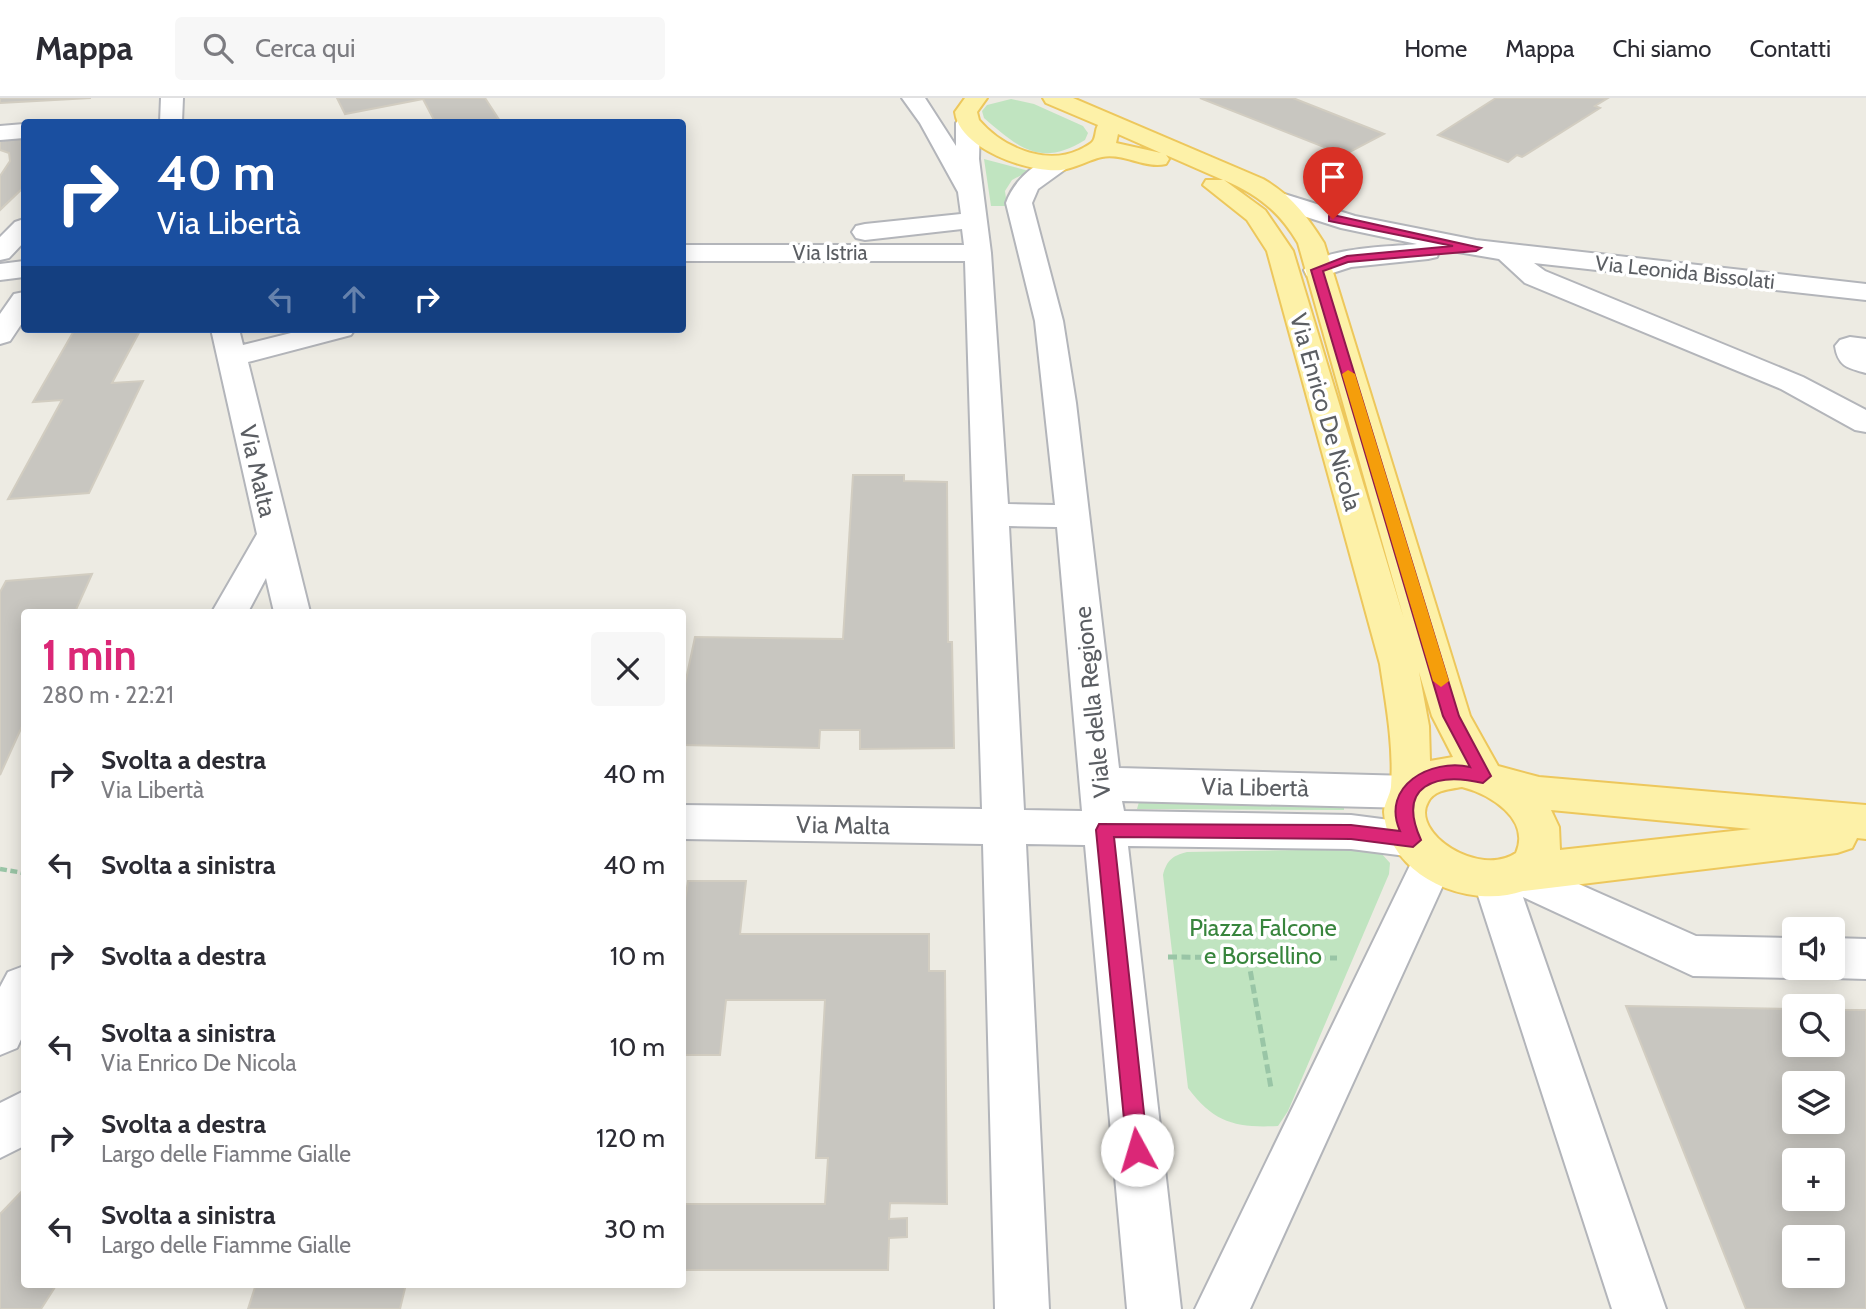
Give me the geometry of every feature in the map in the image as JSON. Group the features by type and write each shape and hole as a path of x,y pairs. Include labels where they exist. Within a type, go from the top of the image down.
{"main road":[{"path":"938,98 1000,151 1040,162 1062,163 1097,150 1107,137 1107,130 1097,117"},
{"path":"967,121 969,104 976,98"},
{"name":"Via Enrico De Nicola","path":"1054,98 1254,184 1294,213 1311,243 1451,716 1495,782"},
{"name":"Via Enrico De Nicola","path":"1097,150 1129,151 1153,158 1229,193 1256,215 1280,251 1399,664 1409,726 1410,790"},
{"path":"1866,822 1539,793 1462,771 1441,772 1424,778 1410,790 1404,803 1404,821 1423,850 1452,872 1474,879 1866,833"},
{"path":"1495,782 1534,816 1541,832 1541,848 1535,862 1512,876"}],"street":[{"path":"171,119 172,98"},
{"path":"913,98 931,122 975,225"},
{"path":"967,121 967,159 975,225 992,515 1022,1309"},
{"path":"0,133 21,131"},
{"name":"Viale della Regione","path":"1062,163 1036,177 1021,192 1019,203 1049,321 1073,516 1154,1309"},
{"path":"1281,201 1350,223 1476,248"},
{"name":"Via Istria","path":"686,253 767,252 975,225"},
{"path":"0,252 21,230"},
{"path":"1317,270 1347,259 1476,248"},
{"name":"Via Leonida Bissolati","path":"1476,248 1866,292"},
{"path":"1505,251 1535,277 1792,383 1866,423"},
{"path":"0,272 21,269"},
{"path":"0,335 21,304"},
{"path":"228,343 309,333"},
{"name":"Via Malta","path":"228,343 291,609"},
{"path":"1866,348 1850,346 1852,359 1866,364"},
{"path":"992,515 1073,516"},
{"path":"232,609 273,535"},
{"name":"Via Libertà","path":"1103,807 1410,790"},
{"name":"Via Libertà","path":"1103,807 1351,832 1423,850"},
{"name":"Via Malta","path":"686,822 1004,829 1103,807"},
{"path":"1222,1309 1386,959 1423,850"},
{"path":"1512,876 1693,956 1782,958"},
{"path":"1512,876 1639,1309"},
{"path":"1845,958 1866,959"},
{"path":"0,1033 21,993"},
{"path":"0,1133 21,1117"}],"path":[{"path":"0,869 21,872"},
{"path":"1118,957 1386,959"},
{"path":"1248,958 1273,1100"}],"green space":[{"path":"1011,99 1034,104 1083,126 1088,133 1085,140 1069,148 1042,153 1019,145 984,118 982,111 987,105"},
{"path":"984,159 1029,171 1012,180 1005,191 1007,206 991,206"},
{"path":"1139,802 1344,802 1344,810 1137,809"},
{"name":"Piazza Falcone e Borsellino","path":"1366,849 1381,853 1390,863 1389,874 1288,1111 1278,1126 1250,1126 1217,1116 1188,1088 1163,875 1168,862 1187,852"}],"building":[{"path":"0,98 91,98 0,103"},
{"path":"337,98 485,98 499,119 433,119 423,99 345,114"},
{"path":"1200,98 1293,98 1384,134 1344,155"},
{"path":"1496,98 1608,98 1595,106 1600,108 1522,157 1517,155 1508,162 1438,135"},
{"path":"0,136 21,137 21,190 0,210 0,176 10,161 9,153 0,150"},
{"path":"73,333 139,333 112,383 143,381 89,493 8,499 62,400 33,402"},
{"path":"853,475 904,475 904,481 947,482 948,642 952,642 954,748 860,749 860,730 820,730 819,748 686,745 686,679 695,637 843,639"},
{"path":"92,574 76,609 21,609 21,729 0,775 0,592 6,581"},
{"path":"688,881 746,881 740,934 929,934 929,971 945,971 947,1204 890,1203 889,1219 907,1218 907,1237 889,1238 888,1270 686,1270 686,1204 825,1204 828,1158 816,1158 825,1000 726,1000 720,1055 686,1055"},
{"path":"1626,1006 1782,1009 1782,1057 1845,1057 1845,1010 1866,1010 1866,1309 1746,1309"},
{"path":"21,1192 21,1288 54,1288 41,1309 0,1309 0,1214"},
{"path":"255,1288 405,1288 400,1309 248,1309"}],"slow traffic":[{"path":"1348,374 1441,681"}],"route":[{"path":"1137,1150 1105,830 1351,832 1413,840 1404,821 1404,803 1411,788 1424,778 1441,772 1462,771 1483,776 1451,716 1317,270 1347,259 1404,252 1476,248 1333,219"}]}
